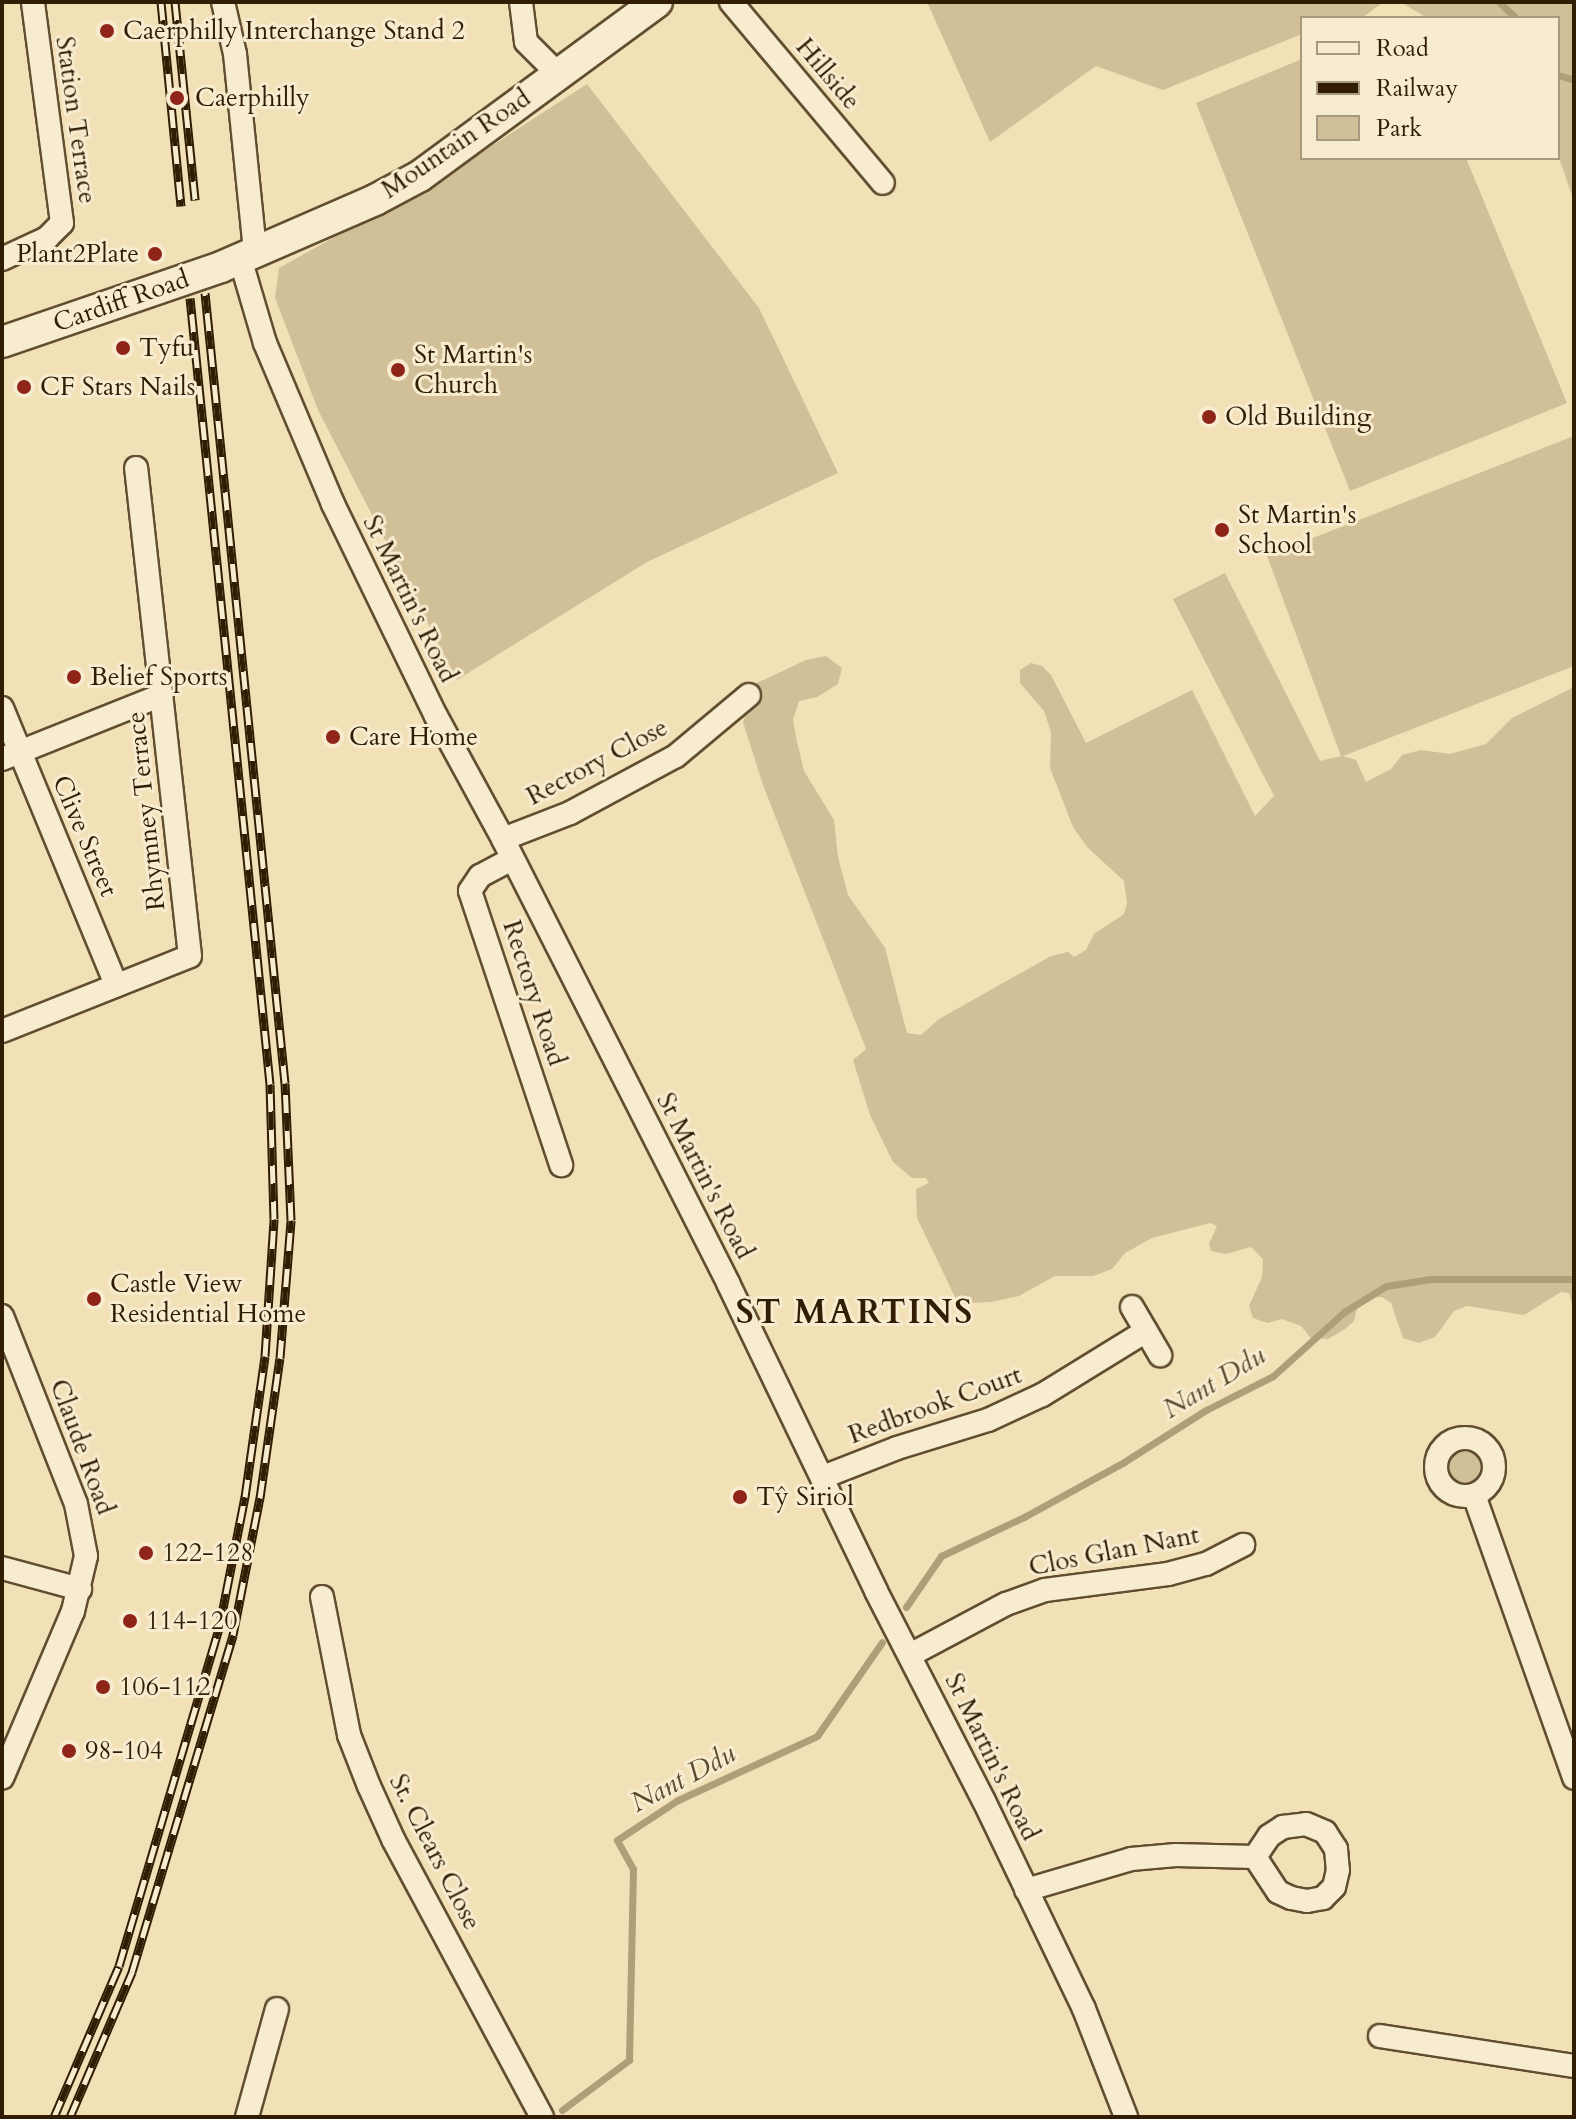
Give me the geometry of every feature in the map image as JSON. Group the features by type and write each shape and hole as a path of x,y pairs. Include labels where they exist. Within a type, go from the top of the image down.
{"main road":[{"name":"Mountain Road","path":"248,255 375,200 420,176 657,2"},
{"name":"Cardiff Road","path":"2,342 248,255"}],"street":[{"name":"Station Terrace","path":"2,259 47,238 62,223 33,2"},
{"name":"St Martin's Road","path":"223,2 235,54 248,255 265,343 333,504 436,716 508,849 728,1283 1084,2009 1126,2117"},
{"path":"521,2 526,42 558,74"},
{"name":"Hillside","path":"731,2 883,183"},
{"name":"Rhymney Terrace","path":"116,985 190,956 136,468"},
{"path":"11,755 162,695"},
{"name":"Rectory Close","path":"508,849 676,756 749,695"},
{"name":"Clive Street","path":"2,708 11,755 116,985"},
{"name":"Rectory Road","path":"508,849 480,876 470,891 561,1165"},
{"path":"2,1031 116,985"},
{"path":"1132,1307 1160,1355"},
{"name":"Claude Road","path":"2,1316 76,1504 86,1556 80,1589 2,1778"},
{"name":"Redbrook Court","path":"823,1477 897,1448 988,1420 1042,1395 1146,1331"},
{"path":"1474,1495 1574,1778"},
{"name":"Clos Glan Nant","path":"910,1655 1006,1604 1045,1590 1168,1574 1206,1564 1243,1545"},
{"path":"2,1568 80,1589"},
{"name":"St. Clears Close","path":"322,1597 349,1735 369,1786 394,1841 542,2117"},
{"path":"1026,1890 1131,1859 1176,1855 1255,1857"},
{"path":"247,2117 277,2009"},
{"path":"1380,2036 1574,2066"}],"green space":[{"path":"927,2 1574,2 1574,201 1560,160 1560,16 1424,16 1402,3 1382,3 1364,16 1300,16 1300,35 1163,90 1096,66 990,142"},
{"path":"1300,60 1300,160 1467,160 1567,403 1350,491 1196,103"},
{"path":"587,84 759,308 838,473 647,562 457,680 318,410 275,298 279,268 453,171"},
{"path":"1574,436 1574,666 1343,756 1356,760 1366,782 1391,769 1402,755 1421,750 1450,754 1486,744 1512,718 1574,687 1574,1312 1569,1293 1561,1292 1524,1315 1467,1306 1454,1311 1435,1337 1419,1343 1403,1338 1391,1303 1382,1297 1367,1298 1357,1309 1354,1321 1345,1329 1328,1339 1311,1338 1301,1326 1282,1319 1267,1323 1253,1318 1249,1306 1262,1277 1263,1259 1251,1247 1226,1254 1211,1251 1209,1244 1217,1226 1210,1223 1152,1238 1125,1253 1112,1269 1093,1276 1055,1276 1019,1296 991,1302 968,1303 955,1297 917,1218 916,1189 929,1183 926,1178 912,1178 893,1162 870,1115 853,1060 866,1049 763,785 743,722 757,683 806,660 826,656 842,668 838,684 817,697 799,701 793,720 797,742 804,771 834,820 838,857 848,895 885,948 907,1033 921,1035 939,1019 1051,956 1068,952 1074,957 1086,950 1094,934 1124,914 1127,903 1124,881 1087,847 1073,827 1050,768 1051,732 1044,711 1020,683 1020,670 1031,663 1042,666 1051,675 1086,743 1192,690 1255,816 1274,796 1173,599 1225,573 1320,761 1341,756 1267,556"},
{"path":"1465,1438 1486,1446 1494,1467 1486,1488 1465,1496 1444,1488 1436,1467 1444,1446"}],"waterway":[{"path":"1499,2 1514,16"},
{"path":"1560,76 1574,80"},
{"name":"Nant Ddu","path":"906,1607 941,1556 1024,1517 1124,1462 1206,1410 1273,1376 1344,1312 1386,1286 1430,1279 1574,1279"},
{"name":"Nant Ddu","path":"562,2110 629,2060 633,1869 617,1840 678,1800 817,1736 882,1642"}],"railway":[{"path":"161,2 181,206"},
{"path":"175,2 195,200"},
{"path":"70,2117 132,1972 233,1635 260,1498 280,1358 291,1220 285,1083 205,293"},
{"path":"54,2117 119,1966 219,1629 245,1497 265,1356 274,1219 270,1084 190,298"}],"place":[{"name":"Caerphilly Interchange Stand 2","path":"107,31"},
{"name":"Caerphilly","path":"177,98"},
{"name":"Plant2Plate","path":"155,254"},
{"name":"Tyfu","path":"123,348"},
{"name":"St Martin's Church","path":"398,370"},
{"name":"CF Stars Nails","path":"24,387"},
{"name":"Old Building","path":"1209,417"},
{"name":"St Martin's School","path":"1222,530"},
{"name":"Belief Sports","path":"74,677"},
{"name":"Care Home","path":"333,737"},
{"name":"Castle View Residential Home","path":"94,1299"},
{"name":"Tŷ Siriol","path":"740,1497"},
{"name":"122-128","path":"146,1553"},
{"name":"114-120","path":"130,1621"},
{"name":"106-112","path":"103,1687"},
{"name":"98-104","path":"69,1751"}],"district":[{"name":"ST MARTINS","path":"855,1313"}]}
